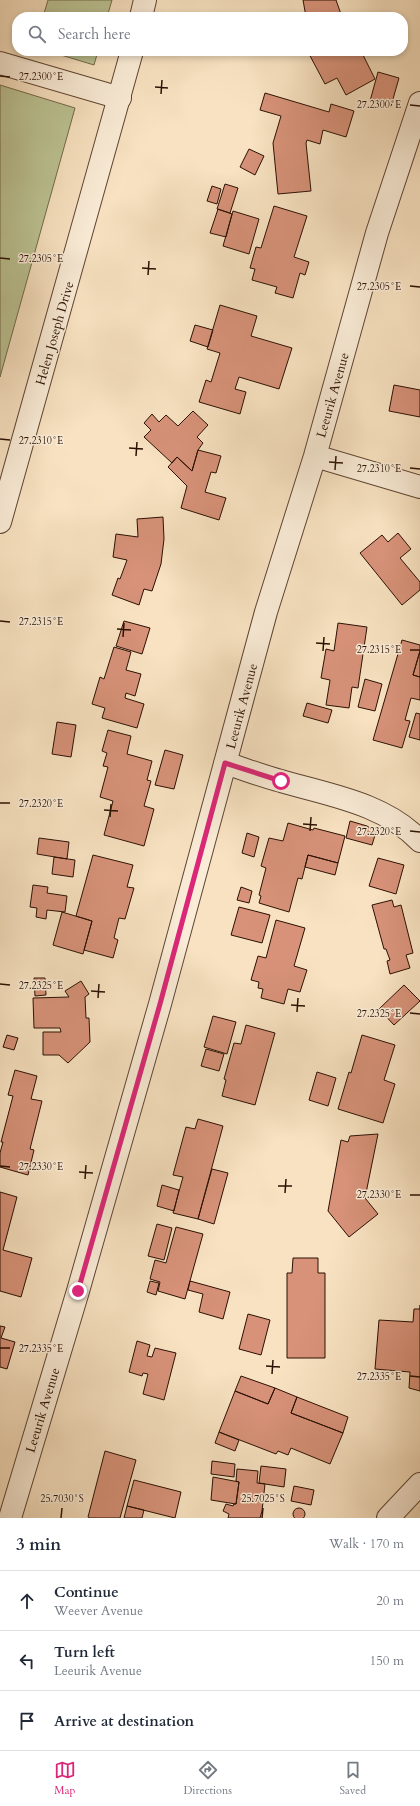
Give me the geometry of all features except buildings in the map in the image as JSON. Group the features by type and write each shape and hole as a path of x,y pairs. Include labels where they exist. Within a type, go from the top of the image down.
{"street":[{"path":"142,12 145,0"},
{"name":"Helen Joseph Drive","path":"0,522 131,56"},
{"path":"0,63 120,98"},
{"name":"Leeurik Avenue","path":"10,1518 78,1291 162,996 266,612 315,456 378,233 420,103"},
{"path":"315,456 420,487"},
{"path":"225,763 281,781 350,800 384,816 412,833 420,841"},
{"path":"388,1518 420,1484"}],"green space":[{"path":"48,0 112,0 108,12 44,12"},
{"path":"64,56 97,56 94,65"},
{"path":"0,85 75,108 0,377"}],"route":[{"path":"78,1291 160,1004 225,763 281,781"}]}
